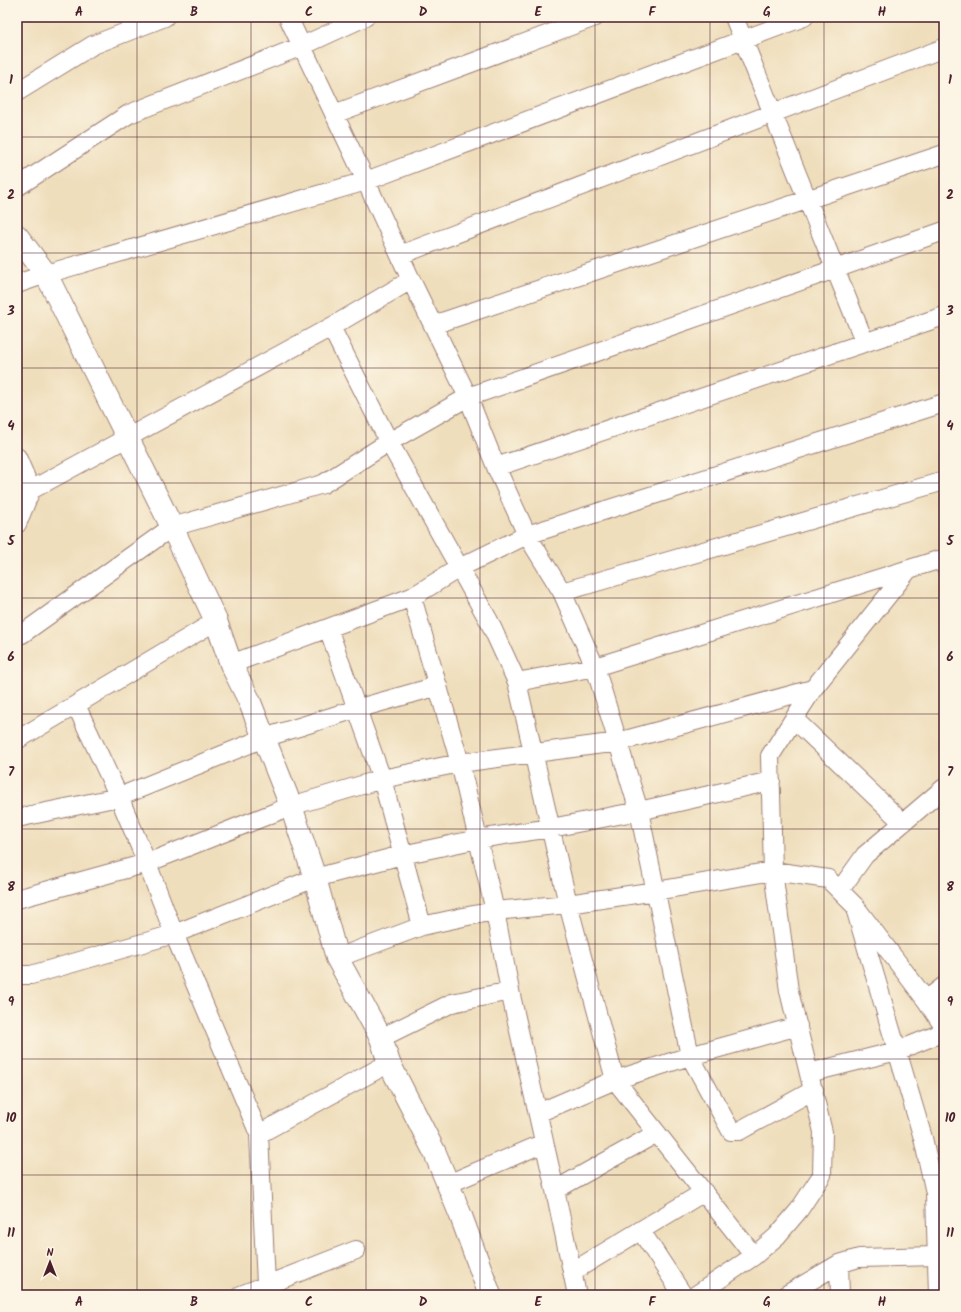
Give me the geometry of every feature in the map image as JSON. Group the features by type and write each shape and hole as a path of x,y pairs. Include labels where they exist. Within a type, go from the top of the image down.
{"main road":[{"path":"17,236 46,274 172,527 216,621 232,664 249,700 291,806 315,878 337,958 381,1038 389,1063 434,1153 461,1216 490,1295"}],"street":[{"path":"17,92 93,45 165,17"},
{"path":"288,17 411,280 468,397 496,467 527,535 562,592 595,667 639,811 690,1056 731,1131 739,1131 814,1090"},
{"path":"17,186 129,114 302,46 364,17"},
{"path":"334,114 595,17"},
{"path":"734,17 865,343"},
{"path":"17,284 46,274 366,181 804,17"},
{"path":"400,255 944,48"},
{"path":"433,325 944,154"},
{"path":"22,634 172,527 323,484 389,442 468,397 944,231"},
{"path":"17,524 31,490 331,327 411,280"},
{"path":"496,467 944,316"},
{"path":"331,327 389,442 490,621 517,682 568,904 615,1080 754,1256"},
{"path":"232,664 412,597 459,568 527,535 944,403"},
{"path":"17,457 31,490"},
{"path":"562,592 944,481"},
{"path":"517,682 595,667 938,560 944,565"},
{"path":"696,1295 754,1256 777,1236 799,1210 822,1175 823,1132 789,991 773,871 770,756 813,689 909,569"},
{"path":"412,597 460,763 495,911 510,991 555,1190 576,1295"},
{"path":"17,740 216,621"},
{"path":"328,628 382,779 422,926"},
{"path":"17,818 120,797 264,738 356,709 438,686"},
{"path":"17,900 148,863 291,806 382,779 460,763 618,742 813,689"},
{"path":"76,704 120,797 148,863 174,934 259,1134 268,1290"},
{"path":"794,719 903,823"},
{"path":"17,975 31,975 174,934 315,878 402,855 478,839 551,828 639,811 771,781"},
{"path":"840,890 865,855 903,823 942,794"},
{"path":"337,958 422,926 495,911 568,904 773,871 828,879 854,905 926,1000 944,1027"},
{"path":"854,905 923,1138 935,1193 938,1295"},
{"path":"926,1000 944,986"},
{"path":"381,1038 452,1003 510,991"},
{"path":"538,1113 615,1080 690,1056 798,1026"},
{"path":"809,1073 897,1051 944,1032"},
{"path":"259,1134 389,1063"},
{"path":"555,1190 657,1133"},
{"path":"448,1184 544,1142"},
{"path":"572,1272 704,1192"},
{"path":"641,1231 683,1295"},
{"path":"241,1295 268,1290 356,1250"},
{"path":"786,1295 839,1264 859,1258 936,1256"},
{"path":"839,1264 840,1295"}]}
